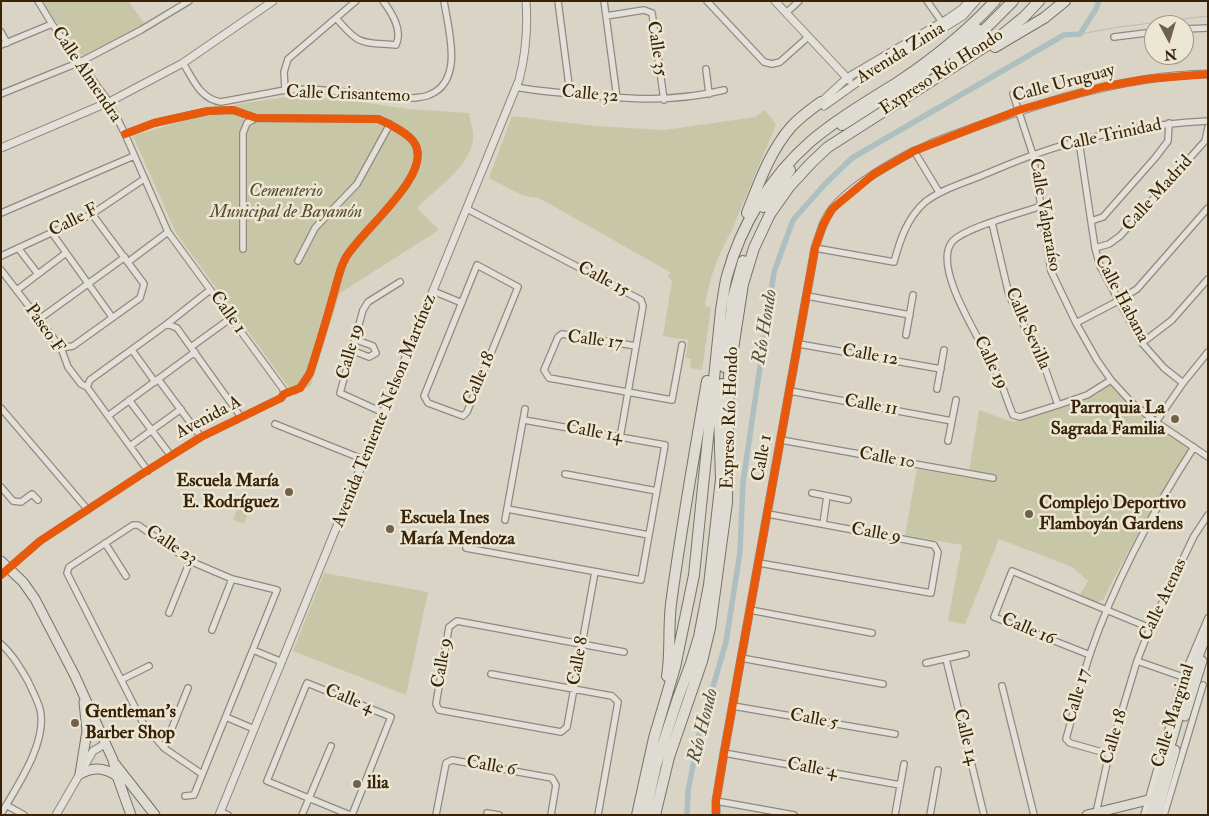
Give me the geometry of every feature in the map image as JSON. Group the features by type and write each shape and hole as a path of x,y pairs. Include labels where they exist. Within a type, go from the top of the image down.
{"highway":[{"name":"Expreso Río Hondo","path":"637,815 656,731 675,668 694,575 716,344 727,275 740,239 759,203 777,176 795,157 834,123 934,56 966,30 995,1"},
{"path":"698,539 704,510 721,346 733,275 749,232 764,206 789,172 813,148 837,128 872,108 938,62 962,43 1004,1"},
{"path":"938,62 956,52 988,26 1013,1"},
{"path":"952,61 990,30 1020,1"},
{"path":"645,815 656,765 691,663 704,609 721,479 719,415 725,351 732,298 751,238 766,208 804,162 840,133 952,61 973,50 997,32 1030,1"},
{"name":"Expreso Río Hondo","path":"655,815 676,734 702,661 710,628 727,502 729,375 743,284 754,248 770,214 779,199 810,163 838,140 918,91 945,71 997,39 1024,17 1039,1"},
{"path":"918,91 1027,29 1054,11 1065,1"},
{"path":"727,275 728,262 734,244 773,152 792,126 822,104"},
{"path":"656,731 669,664 670,607 684,511 707,379 716,344"},
{"path":"659,815 660,792"}],"main road":[{"path":"5,564 23,582 36,599 84,694 113,760 152,811"},
{"path":"1157,815 1155,801 1188,681 1208,630"},
{"path":"1150,815 1202,685 1208,645"},
{"path":"80,774 87,731 84,694"},
{"path":"113,760 131,815"},
{"path":"80,774 90,768 109,770 117,776"},
{"path":"125,798 133,795 152,811"},
{"path":"1091,814 1155,801"}],"street":[{"name":"Calle Almendra","path":"38,1 52,24 109,102 168,232"},
{"path":"1,94 80,62 141,30 188,1"},
{"path":"1,148 109,102 183,63 274,1"},
{"path":"285,90 284,72 288,60 356,1"},
{"path":"336,18 351,36 361,42 396,45 399,40 395,16 383,1"},
{"name":"Calle Crisantemo","path":"183,63 201,93 213,101 221,102 285,90 310,89 414,98 430,95 442,87 449,75 452,60 444,1"},
{"name":"Avenida Teniente Nelson Martínez","path":"223,814 254,729 516,87 526,51 528,23 526,1"},
{"path":"558,1 570,93"},
{"path":"604,1 617,98"},
{"path":"707,1 764,62 772,64 780,62 808,36"},
{"path":"775,1 853,84"},
{"path":"786,13 799,1"},
{"path":"927,1 944,24"},
{"name":"Avenida Zinia","path":"822,104 944,24 969,1"},
{"name":"Avenida Zinia","path":"822,104 847,78 944,24 963,16 976,1"},
{"name":"Calle 35","path":"606,16 644,10 652,14 664,100"},
{"path":"1,32 4,44 52,24"},
{"path":"1194,29 1208,28"},
{"path":"1114,37 1144,33"},
{"path":"706,69 709,94"},
{"name":"Calle Uruguay","path":"932,144 1019,110 1102,87 1147,79 1208,74"},
{"name":"Calle 32","path":"516,87 617,98 664,100 724,90"},
{"name":"Calle Valparaíso","path":"1013,94 1033,155 1051,271 1076,323 1096,360 1111,380 1132,402 1156,422 1208,457"},
{"path":"125,134 154,123 208,110 233,110 256,118 378,119 390,124 357,184 315,228 298,261"},
{"path":"243,249 244,132 247,123 256,118"},
{"name":"Calle Trinidad","path":"815,248 894,262 900,238 911,219 924,203 939,192 1033,155 1079,141 1169,123 1208,121"},
{"path":"1091,221 1103,217 1155,158 1168,141 1169,123"},
{"name":"Avenida A","path":"88,510 201,437 281,398 284,394 300,388 310,373 344,260 360,238 396,200 417,165 418,151 414,142 390,124"},
{"name":"Calle Madrid","path":"1095,248 1109,244 1120,236 1205,141 1208,127"},
{"name":"Calle Habana","path":"1079,141 1095,248 1100,266 1142,343 1164,368 1183,383"},
{"path":"932,144 914,151 939,192"},
{"name":"Calle 1","path":"716,815 716,801 732,706 815,248 823,225 832,209 874,174 914,151"},
{"path":"1,213 134,156"},
{"name":"Calle F","path":"1,256 92,214 144,178"},
{"path":"992,223 1041,206"},
{"path":"1076,323 1137,289 1208,208"},
{"name":"Calle 15","path":"467,209 641,300 643,306 620,438"},
{"path":"61,348 73,346 140,298 144,284 92,214"},
{"name":"Calle 19","path":"992,223 958,237 952,242 947,253 948,265 956,295 996,373 1013,415 1020,417 1087,395 1111,380"},
{"name":"Calle Sevilla","path":"992,223 1009,295 1045,368 1058,405"},
{"path":"38,320 88,284 168,232"},
{"name":"Calle 1","path":"168,232 283,389 284,394"},
{"path":"52,233 112,317"},
{"path":"18,248 38,274"},
{"path":"17,290 66,253"},
{"name":"Calle 18","path":"477,266 518,287 468,412 463,416 428,403 424,396 462,303 477,266"},
{"name":"Paseo F","path":"1,270 61,348 68,367 81,384 87,387"},
{"path":"1142,343 1172,320 1208,279"},
{"name":"Calle 19","path":"384,413 340,393 363,310 368,302 400,282"},
{"path":"148,471 87,387 90,380 210,290"},
{"path":"433,291 462,303"},
{"path":"906,335 914,295"},
{"path":"807,296 910,315"},
{"path":"108,416 157,380 231,318"},
{"path":"167,324 177,328 241,417"},
{"name":"Calle 17","path":"627,392 549,378 544,370 558,337 562,334 636,346"},
{"path":"351,350 369,357 376,353 373,346 354,339"},
{"name":"Calle 12","path":"799,344 941,369"},
{"path":"627,392 672,400 682,345"},
{"path":"132,350 181,409 201,437"},
{"path":"937,390 944,350"},
{"path":"1156,422 1183,383 1208,352"},
{"name":"Calle 11","path":"790,391 952,421"},
{"path":"129,400 172,456"},
{"path":"948,441 956,400"},
{"path":"1,408 88,510 5,564 1,575"},
{"path":"130,446 181,409"},
{"path":"505,520 525,409"},
{"name":"Calle 14","path":"524,420 665,445 657,490"},
{"path":"275,424 365,460"},
{"name":"Calle 10","path":"781,440 993,478"},
{"name":"Calle 17","path":"1109,754 1070,743 1066,739 1090,655 1106,610 1141,536 1194,447"},
{"path":"466,548 640,580 657,490 565,474"},
{"path":"1,487 13,501 21,502 32,494 38,500"},
{"path":"812,493 848,500"},
{"path":"822,524 827,496"},
{"path":"508,509 649,536"},
{"name":"Calle 9","path":"759,563 931,593 938,552 934,545 768,514"},
{"name":"Calle Atenas","path":"1137,661 1150,628 1194,536 1208,514"},
{"name":"Calle 23","path":"185,796 194,795 277,590 232,579 190,561 138,525 133,525 69,567 66,573 144,725 164,748 202,774"},
{"path":"105,543 126,576"},
{"path":"169,613 190,561"},
{"name":"Calle 16","path":"1090,655 994,617 1012,571 1106,610"},
{"name":"Calle 8","path":"545,729 561,732 567,727 595,572"},
{"path":"212,630 232,579"},
{"path":"750,610 872,633"},
{"path":"1106,610 1150,628"},
{"name":"Calle Marginal","path":"1144,815 1155,801 1183,677 1208,618"},
{"name":"Calle 9","path":"545,729 439,710 436,704 449,627 457,622 624,652"},
{"path":"1,644 14,655 34,693 40,710 42,728 38,746 1,814"},
{"path":"253,650 282,662"},
{"path":"926,664 966,654"},
{"path":"741,658 883,684"},
{"name":"Calle 14","path":"946,658 984,815"},
{"path":"1137,661 1183,677"},
{"name":"Calle 18","path":"1091,814 1137,661"},
{"path":"121,680 149,666"},
{"path":"491,674 612,696 618,702 598,815"},
{"name":"Calle 4","path":"307,683 391,717 351,815 309,798 267,781 307,683"},
{"name":"Calle Marginal","path":"1164,815 1202,685"},
{"path":"1002,686 1034,815"},
{"path":"164,748 188,688"},
{"name":"Calle 5","path":"732,706 895,734"},
{"path":"226,718 254,729"},
{"path":"56,815 94,751 105,744"},
{"path":"302,815 331,746"},
{"name":"Calle 4","path":"724,753 900,785"},
{"name":"Calle 6","path":"436,815 446,763 452,760 552,778 556,785 551,815"},
{"path":"895,815 904,764"},
{"path":"930,815 938,770"},
{"path":"716,801 794,815"},
{"path":"6,805 24,815"},
{"path":"487,812 499,815"}],"green space":[{"path":"43,1 128,1 145,24 82,56 59,27"},
{"name":"Cementerio Municipal de Bayamón","path":"293,96 347,100 409,109 469,113 473,137 470,150 459,169 417,208 439,230 340,293 311,385 295,396 176,233 133,136 239,104"},
{"path":"764,110 776,125 731,232 718,258 712,277 705,306 711,308 702,370 690,368 691,359 686,358 688,340 663,336 672,281 668,277 670,272 539,198 524,196 489,178 512,116 596,126 664,130 755,117"},
{"name":"Complejo Deportivo Flamboyán Gardens","path":"1110,385 1138,413 1190,448 1144,523 1103,600 1096,602 1080,595 1088,581 1072,567 999,539 965,624 948,621 962,545 905,535 917,469 968,478 979,410 1013,422 1096,395"},
{"path":"240,501 251,505 244,524 233,520"},
{"path":"324,573 428,592 406,695 293,651"}],"waterway":[{"name":"Río Hondo","path":"687,815 688,791 699,735 726,642 740,552 743,482 774,272 793,220 825,184 852,158 1064,35 1080,34 1099,1"},
{"path":"1080,34 1119,27 1208,16"}],"cycle path":[{"path":"716,815 716,801 724,753 815,248 823,225 832,209 874,174 914,151 1019,110 1102,87 1147,79 1208,74"},
{"path":"1,575 40,541 201,437 281,398 284,394 300,388 310,373 345,259 404,187 414,172 418,157 415,144 409,136 378,119 256,118 233,110 208,111 154,123 125,134"}],"place":[{"name":"Parroquia La Sagrada Familia","path":"1175,419"},
{"name":"Escuela María E. Rodríguez","path":"289,492"},
{"name":"Complejo Deportivo Flamboyán Gardens","path":"1029,514"},
{"name":"Escuela Ines María Mendoza","path":"390,529"},
{"name":"Gentleman's Barber Shop","path":"75,723"},
{"name":"ilia","path":"357,784"}]}
